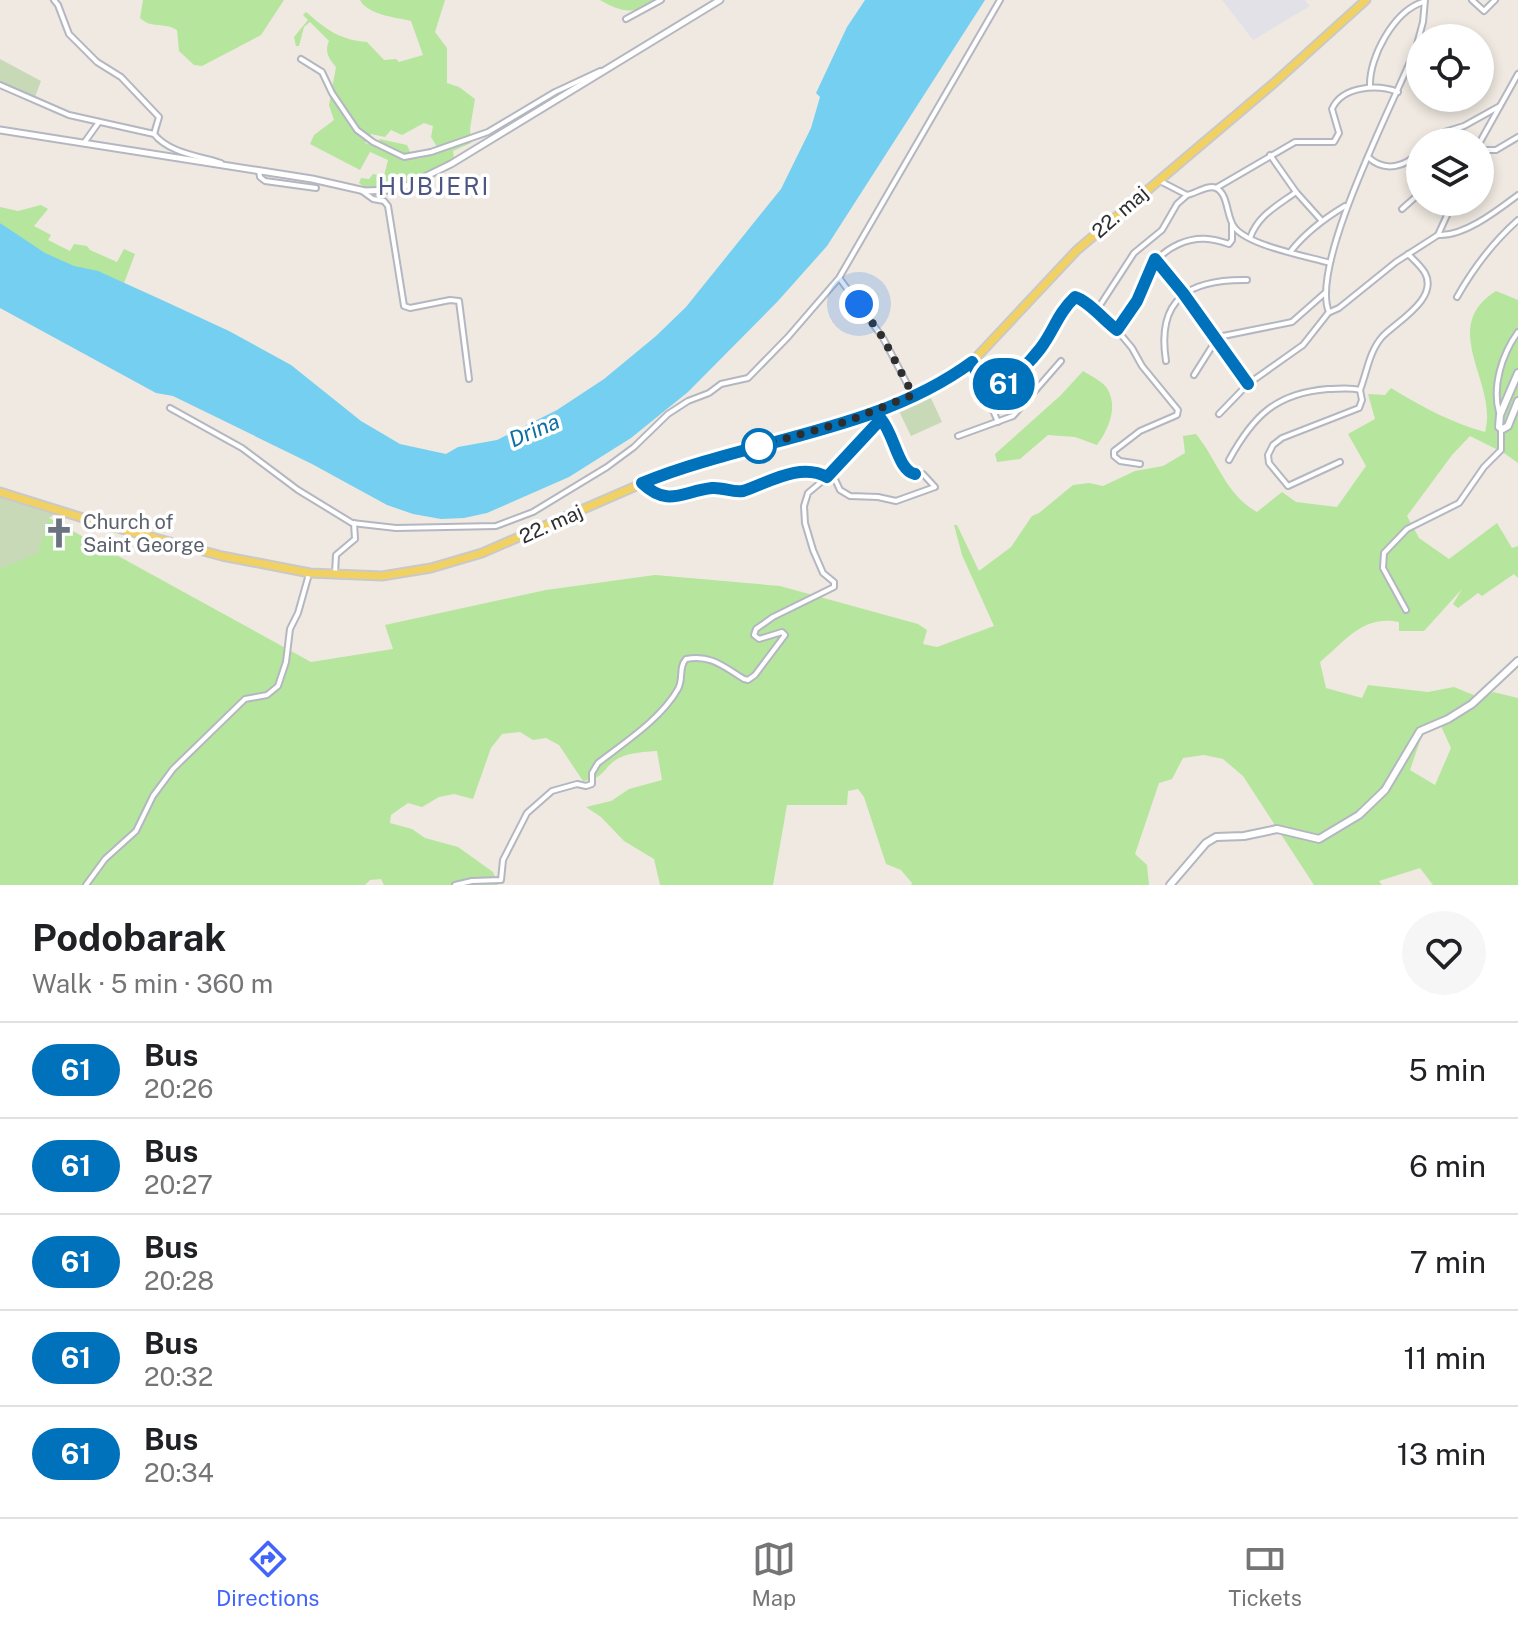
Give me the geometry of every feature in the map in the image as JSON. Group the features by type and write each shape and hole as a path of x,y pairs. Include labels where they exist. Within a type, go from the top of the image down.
{"main road":[{"name":"22. maj","path":"0,492 222,556 310,573 382,576 454,562 642,483 881,409 951,377 972,362 1077,250 1281,77 1366,0"},
{"path":"1518,373 1500,415 1498,425 1501,429 1508,426 1518,401"},
{"path":"1170,885 1206,843 1216,837 1244,836 1277,829 1319,839 1359,815 1385,790 1420,731 1472,704 1518,661"}],"street":[{"path":"54,0 69,34 97,62 121,77 159,117 154,134"},
{"path":"626,19 661,0"},
{"path":"0,130 378,192 404,187 476,149 720,0"},
{"path":"170,408 242,448 343,520 396,528 496,526 533,512 607,467 634,447 668,414 688,401 709,393 721,384 748,378 788,337 839,278 1000,0"},
{"path":"1472,0 1484,11 1495,0"},
{"path":"1329,312 1326,292 1333,246 1347,205 1398,92 1421,31 1424,1 1392,24 1372,70 1370,86"},
{"path":"301,59 322,72 357,130 373,142 404,157 431,152 488,132 564,87 606,69"},
{"path":"1488,128 1518,74"},
{"path":"0,85 69,115 154,134 170,148 225,166"},
{"path":"1216,188 1295,142 1334,142 1339,128 1332,107 1337,100 1370,86 1398,92"},
{"path":"1458,128 1500,106"},
{"path":"83,144 99,122"},
{"path":"1494,150 1518,137"},
{"path":"1270,155 1296,192 1322,221"},
{"path":"1368,157 1390,168 1406,162"},
{"path":"259,171 260,177 270,183 316,188"},
{"path":"1117,330 1137,301 1155,259 1161,253 1187,240 1209,238 1229,244 1232,240 1231,223 1223,196 1216,188 1211,186 1187,195 1158,180"},
{"path":"361,190 388,206 404,306 410,308 459,300 469,379"},
{"path":"1250,238 1254,226 1264,214 1296,192"},
{"name":"22. maj","path":"1095,313 1134,253 1162,230 1177,204 1187,195"},
{"path":"1219,414 1248,384 1303,345 1329,312 1339,308 1408,254 1438,235 1473,225 1518,195"},
{"path":"1291,252 1322,221 1347,205"},
{"path":"1402,209 1406,205"},
{"path":"1438,235 1447,216"},
{"path":"1457,297 1482,256 1518,220"},
{"path":"1231,223 1250,238 1330,263"},
{"path":"1340,462 1288,486 1269,463 1268,455 1273,445 1282,438 1359,408 1362,400 1360,390 1374,350 1382,338 1417,306 1425,292 1426,274 1408,254"},
{"path":"1155,259 1248,384"},
{"path":"839,278 883,338 913,395"},
{"path":"1166,361 1163,342 1168,317 1183,293 1213,280 1247,280"},
{"path":"1194,375 1216,339 1223,334 1292,322 1326,292"},
{"path":"987,395 1012,377 1040,349 1059,314 1075,297 1083,299 1117,330 1178,410 1177,415 1140,431 1114,451 1114,456 1120,461 1140,464"},
{"path":"1500,415 1495,392 1505,356 1518,332"},
{"path":"958,436 1013,416 1061,361"},
{"path":"972,362 998,422"},
{"path":"1229,460 1254,423 1273,405 1294,393 1360,390"},
{"path":"832,473 840,490 850,496 901,501 935,487 923,474 908,472 898,458 898,448 881,419 881,409"},
{"path":"455,885 501,880 503,860 527,813 552,791 577,784 592,784 592,773 598,763 651,721 679,688 681,666 686,659 709,659 744,679 751,678 785,635 779,633 759,639 754,635 756,629 773,617 832,588 834,582 823,573 808,533 804,506 808,493 832,473 881,419"},
{"path":"1406,610 1383,568 1384,553 1407,529 1459,503 1484,467 1501,450 1501,429"},
{"path":"642,483 650,490 676,498 712,488 740,492 778,476 813,472 827,477"},
{"path":"336,575 336,555 355,539 354,523"},
{"path":"86,885 105,859 136,831 153,796 173,769 245,699 267,695 278,686 286,662 290,629 310,573"}],"shaded area":[{"path":"1222,0 1305,0 1310,6 1253,40"}],"green space":[{"path":"143,0 284,0 261,35 202,66 194,65 179,51 177,30 140,18"},
{"path":"360,0 445,0 435,32 447,48 447,83 459,87 475,99 471,143 453,151 454,158 421,177 380,189 359,183 361,178 369,179 373,174 384,176 388,160 370,152 360,170 310,144 314,135 334,120 329,105 336,67 328,55 329,41 310,22 304,27 299,46 296,46 294,37 308,20 303,15 306,12 334,33 367,42 384,60 396,59 399,62 423,55 411,21 382,15","holes":["424,123 433,126 431,137 439,150 418,159 415,153 411,154 407,145 379,139 381,143 377,146 365,143 371,134 385,137 391,130 402,135"]},
{"path":"600,0 662,0 645,8 624,10"},
{"path":"0,59 41,81 35,97 0,82"},
{"path":"41,205 48,209 34,226 51,235 48,240 70,251 74,244 87,246 117,262 124,249 135,254 124,283 66,264 27,243 0,223 0,207 18,211"},
{"path":"1496,291 1518,300 1518,463 1470,436 1407,516 1419,538 1449,559 1497,523 1512,548 1518,546 1518,578 1514,574 1482,596 1478,593 1458,608 1453,604 1462,589 1424,631 1399,631 1399,622 1375,622 1365,626 1320,662 1326,688 1362,698 1368,685 1428,692 1454,687 1476,696 1449,715 1422,725 1422,735 1410,770 1435,785 1451,748 1441,726 1493,692 1518,698 1518,885 1433,885 1420,868 1379,881 1382,885 1314,885 1243,776 1223,759 1204,755 1183,758 1172,779 1159,783 1135,854 1147,865 1149,885 911,885 901,870 886,864 864,797 858,789 848,791 847,805 787,805 773,885 660,885 654,859 624,841 601,817 586,807 611,801 629,789 662,780 657,751 624,756 600,775 583,781 559,745 546,738 533,740 520,732 502,734 491,748 473,799 454,794 439,797 422,807 408,803 391,815 390,823 412,829 425,838 458,847 493,872 498,885 384,885 381,879 370,880 365,885 0,885 0,491 311,662 393,649 385,625 546,590 655,575 780,586 918,624 927,630 923,644 937,647 994,626 962,555 954,525 957,525 979,571 1011,547 1032,516 1073,485 1089,483 1103,486 1135,471 1163,466 1185,453 1183,436 1196,434 1229,487 1257,512 1282,492 1296,502 1337,507 1366,466 1348,434 1375,419 1368,394 1385,395 1391,388 1448,419 1485,432 1487,413 1470,339 1471,322 1479,306"},
{"path":"1083,371 1104,384 1111,397 1110,419 1097,445 1075,437 1048,435 1020,459 997,462 995,454"},
{"path":"929,394 942,422 911,436 898,409"},
{"path":"0,493 56,513 49,518 38,553 0,569"}],"water":[{"name":"Drina","path":"865,0 985,0 827,246 778,301 688,392 631,438 569,477 487,513 441,519 387,505 312,464 173,396 156,393 0,308 0,223 45,253 74,266 98,271 162,300 229,331 291,365 361,421 400,444 446,454 458,447 497,440 557,410 604,379 686,307 781,189 811,128 820,97 816,93 847,27"}],"bus line":[{"name":"61","path":"915,474 910,474 898,458 898,448 881,419 827,477 813,472 778,476 740,492 712,488 676,498 650,490 642,483 881,409 932,387 972,362 987,395 1018,372 1040,349 1063,308 1075,297 1083,299 1117,330 1137,301 1155,259 1248,384"}],"place":[{"name":"Church of Saint George","path":"59,533"}],"district":[{"name":"HUBJERI","path":"434,186"}],"route":[{"path":"759,446 848,421 913,395 883,338 859,304"}]}
